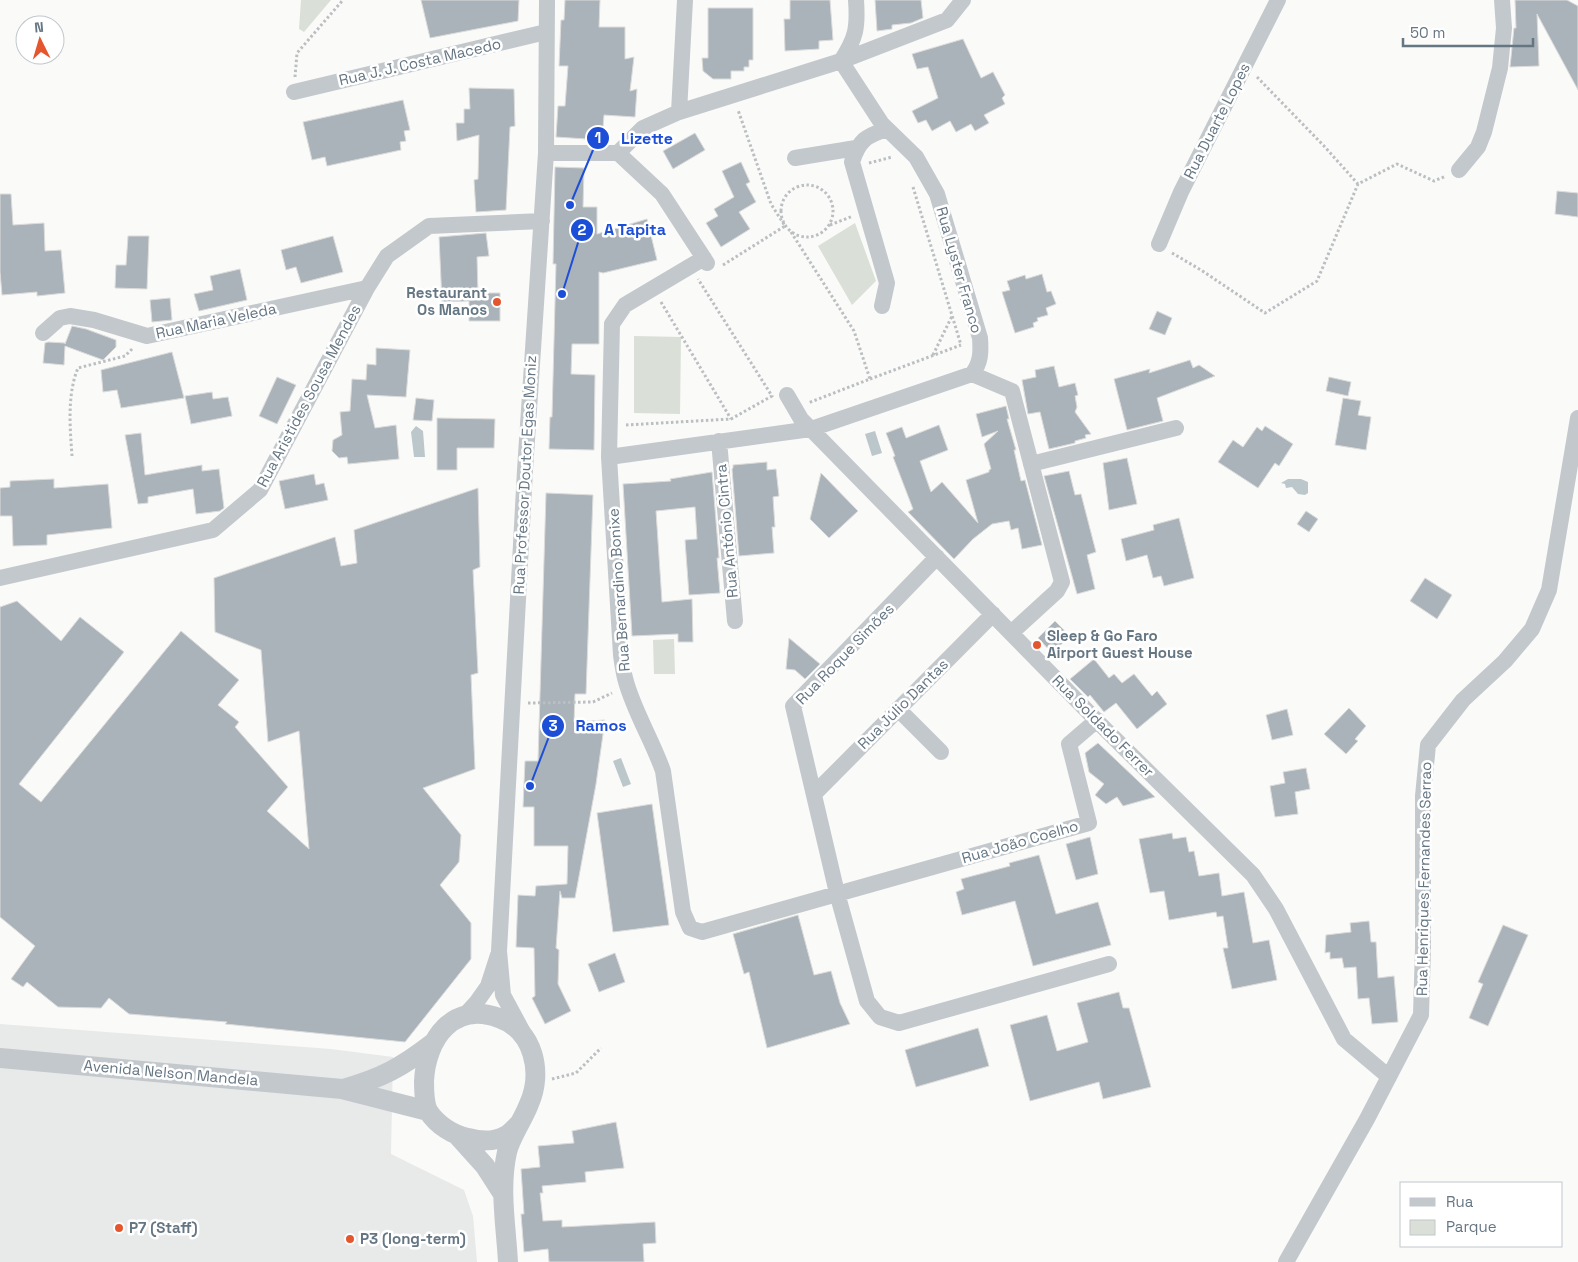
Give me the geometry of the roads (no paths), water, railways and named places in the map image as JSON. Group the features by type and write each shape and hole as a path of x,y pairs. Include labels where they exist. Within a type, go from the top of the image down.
{"street":[{"name":"Rua Professor Doutor Egas Moniz","path":"499,951 525,470 546,153 547,0"},
{"path":"679,112 685,0"},
{"path":"841,61 852,44 856,30 856,0"},
{"path":"546,153 618,153 644,128 679,112 841,61 947,20 963,0"},
{"name":"Rua Duarte Lopes","path":"1159,244 1181,192 1278,0"},
{"path":"1459,170 1478,147 1484,132 1500,68 1504,28 1502,0"},
{"name":"Rua J. J. Costa Macedo","path":"294,92 546,32"},
{"name":"Rua Lyster Franco","path":"841,61 887,129 916,157 937,194 980,338 981,352 978,366 972,374"},
{"path":"882,306 887,283 852,162 856,148 867,136 887,129"},
{"path":"795,158 856,148"},
{"name":"Rua Bernardino Bonixe","path":"618,153 662,194 711,262 690,266 625,305 612,324 609,457 621,654 625,678 635,706 663,771 683,912 690,928 702,932 837,893"},
{"name":"Rua Aristides Sousa Mendes","path":"0,578 213,530 260,490 367,288 387,256 429,226 542,221"},
{"name":"Rua Maria Veleda","path":"43,333 60,318 70,316 94,320 147,336 367,288"},
{"path":"609,457 811,429 972,374 1012,390 1062,582 1057,591 1011,633"},
{"name":"Rua Soldado Ferrer","path":"791,402 801,419 1097,720 1253,875 1276,909 1344,1038 1389,1077"},
{"name":"Rua Henriques Fernandes Serrao","path":"1286,1262 1389,1077 1421,1015 1423,796 1428,745 1463,700 1505,661 1532,629 1549,590 1578,418"},
{"path":"1032,464 1176,428"},
{"name":"Rua António Cintra","path":"719,441 735,621"},
{"name":"Rua Roque Simões","path":"814,794 793,706 937,557"},
{"name":"Rua Júlio Dantas","path":"814,794 993,614"},
{"path":"898,709 942,752"},
{"name":"Rua João Coelho","path":"837,893 1089,823 1069,744 1097,720"},
{"path":"814,794 837,893 866,1001 880,1018 899,1023 1109,964"},
{"path":"499,951 488,986 476,1003 465,1015 442,1029 433,1043 424,1074 424,1090 428,1110 445,1129 458,1136 481,1141 489,1140 505,1136 519,1124"},
{"path":"499,951 504,996 525,1036 536,1065 535,1084 530,1102 508,1151 503,1194 506,1213 508,1262"},
{"path":"465,1015 487,1015 501,1018 525,1036"},
{"path":"342,1089 372,1081 406,1064 433,1043"},
{"name":"Avenida Nelson Mandela","path":"0,1058 342,1089"},
{"path":"342,1089 428,1110"},
{"path":"458,1136 485,1166 503,1194"}],"place":[{"name":"Lizette","path":"570,205"},
{"name":"A Tapita","path":"562,294"},
{"name":"Restaurant Os Manos","path":"497,302"},
{"name":"Sleep & Go Faro Airport Guest House","path":"1037,645"},
{"name":"Ramos","path":"530,786"},
{"name":"P7 (Staff)","path":"119,1228"},
{"name":"P3 (long-term)","path":"350,1239"}]}
